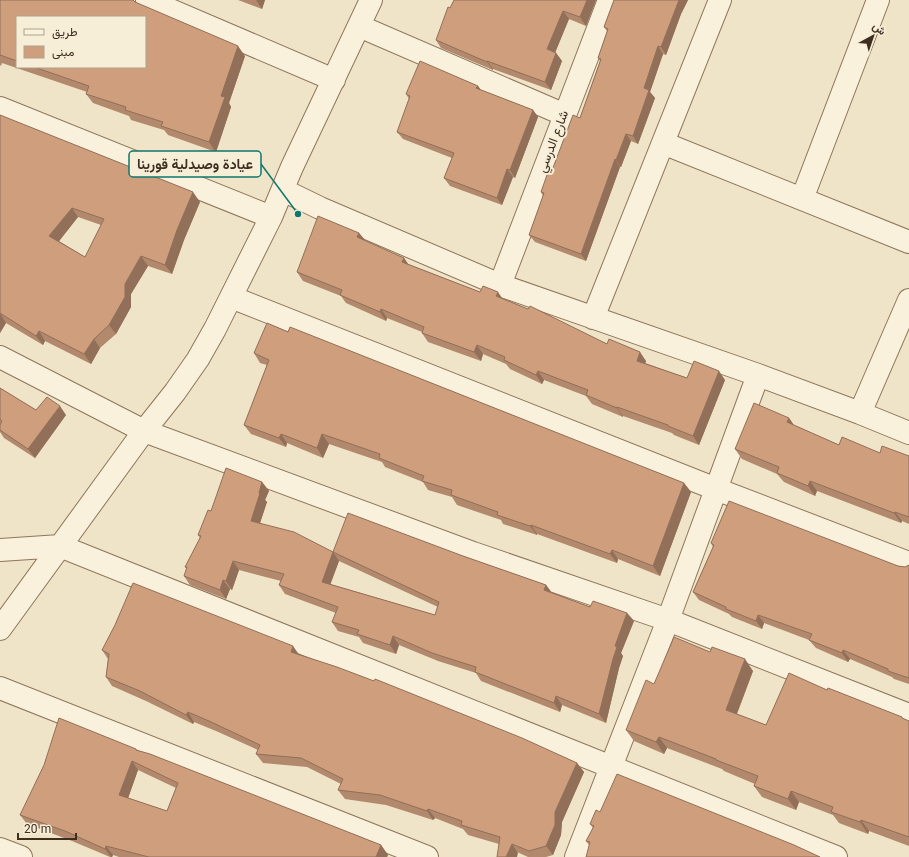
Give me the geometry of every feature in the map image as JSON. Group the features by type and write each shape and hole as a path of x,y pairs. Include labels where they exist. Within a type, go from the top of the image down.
{"street":[{"path":"147,0 334,80"},
{"path":"0,630 144,430 175,392 198,359 271,217 292,167 371,0"},
{"name":"شارع الدرسي","path":"500,285 609,0"},
{"path":"802,199 878,0"},
{"path":"593,318 663,143 713,2"},
{"path":"359,26 565,115"},
{"path":"0,108 271,217"},
{"path":"663,143 909,242"},
{"path":"283,190 320,208 500,285 758,375 909,433"},
{"path":"231,297 909,563"},
{"path":"860,413 909,300"},
{"path":"0,357 144,430 466,550 668,620 909,715"},
{"path":"576,857 668,620 758,375"},
{"path":"0,550 60,546 836,857"},
{"path":"0,688 420,856"},
{"path":"0,848 21,857"}],"building":[{"path":"0,0 133,0 238,46 221,96 225,97 209,142 161,126 163,122 125,110 126,107 86,94 89,86 37,68 146,68 146,16 16,16 16,61 0,55"},
{"path":"454,0 587,0 580,17 563,11 547,49 556,53 545,82 487,62 436,40 448,7 450,8"},
{"path":"614,0 679,0 661,47 658,46 644,88 649,90 633,136 626,134 616,160 615,159 581,254 529,235 544,193 541,192 548,172 551,173 573,115 580,118 601,59 598,58 608,29 604,27"},
{"path":"420,61 478,86 476,88 533,110 510,170 507,169 497,198 444,178 454,153 397,132 410,96 406,94"},
{"path":"0,115 193,192 177,230 165,265 141,256 125,284 125,297 109,325 94,339 84,354 39,331 36,336 0,313","holes":["72,208 104,219 85,257 49,236"]},
{"path":"318,216 359,233 357,237 404,258 402,262 480,292 483,286 498,292 496,296 528,309 530,306 607,344 609,339 640,352 637,361 687,378 694,361 719,371 693,436 668,425 617,408 586,395 588,390 538,371 536,375 504,360 505,357 477,345 474,352 422,333 424,327 381,309 380,312 340,295 342,290 297,272"},
{"path":"267,323 288,332 290,327 684,483 653,566 612,550 610,554 531,525 530,526 497,515 498,512 451,495 452,490 422,481 424,476 379,458 380,454 322,434 317,448 281,434 279,438 244,425 269,360 254,353"},
{"path":"0,388 36,410 47,397 60,406 28,449 0,430 2,421 0,419"},
{"path":"754,403 789,418 787,422 839,445 842,437 880,453 882,446 909,456 909,517 895,512 894,513 810,481 808,486 777,473 779,467 735,449"},
{"path":"226,468 262,482 251,521 294,532 333,552 348,513 546,585 544,590 590,607 593,601 627,613 615,646 617,647 599,714 556,696 554,703 475,672 476,667 432,653 393,636 390,645 357,634 359,630 332,622 338,607 279,585 284,574 233,561 226,581 223,580 220,590 184,576 187,567 185,567 201,536 198,535 208,510 211,511","holes":["333,552 439,602 435,615 322,582"]},
{"path":"729,501 898,566 905,567 909,565 909,678 888,671 888,669 843,650 842,653 809,640 812,634 758,615 756,621 726,609 726,607 693,592 714,545 711,543"},
{"path":"133,583 293,646 291,652 374,681 375,679 522,738 577,763 555,812 555,825 546,846 529,851 512,844 506,857 497,857 500,837 461,825 462,821 428,809 427,811 380,795 338,790 343,779 301,758 256,754 260,745 188,712 186,715 140,691 106,677 109,654 102,650 115,625"},
{"path":"674,637 710,652 712,647 745,659 726,710 766,725 789,673 827,690 828,688 909,721 909,837 861,820 860,822 831,812 833,807 791,791 788,799 754,786 758,776 659,737 656,742 626,730 646,680 654,684"},
{"path":"59,718 136,750 150,754 381,845 376,857 149,857 106,846 105,849 65,831 20,815 44,765","holes":["132,761 178,783 167,811 119,795"]},
{"path":"617,774 794,845 820,857 586,857 590,842 586,841 594,826 590,824 596,810 600,812"}],"place":[{"name":"عيادة وصيدلية قورينا","path":"298,214"}]}
